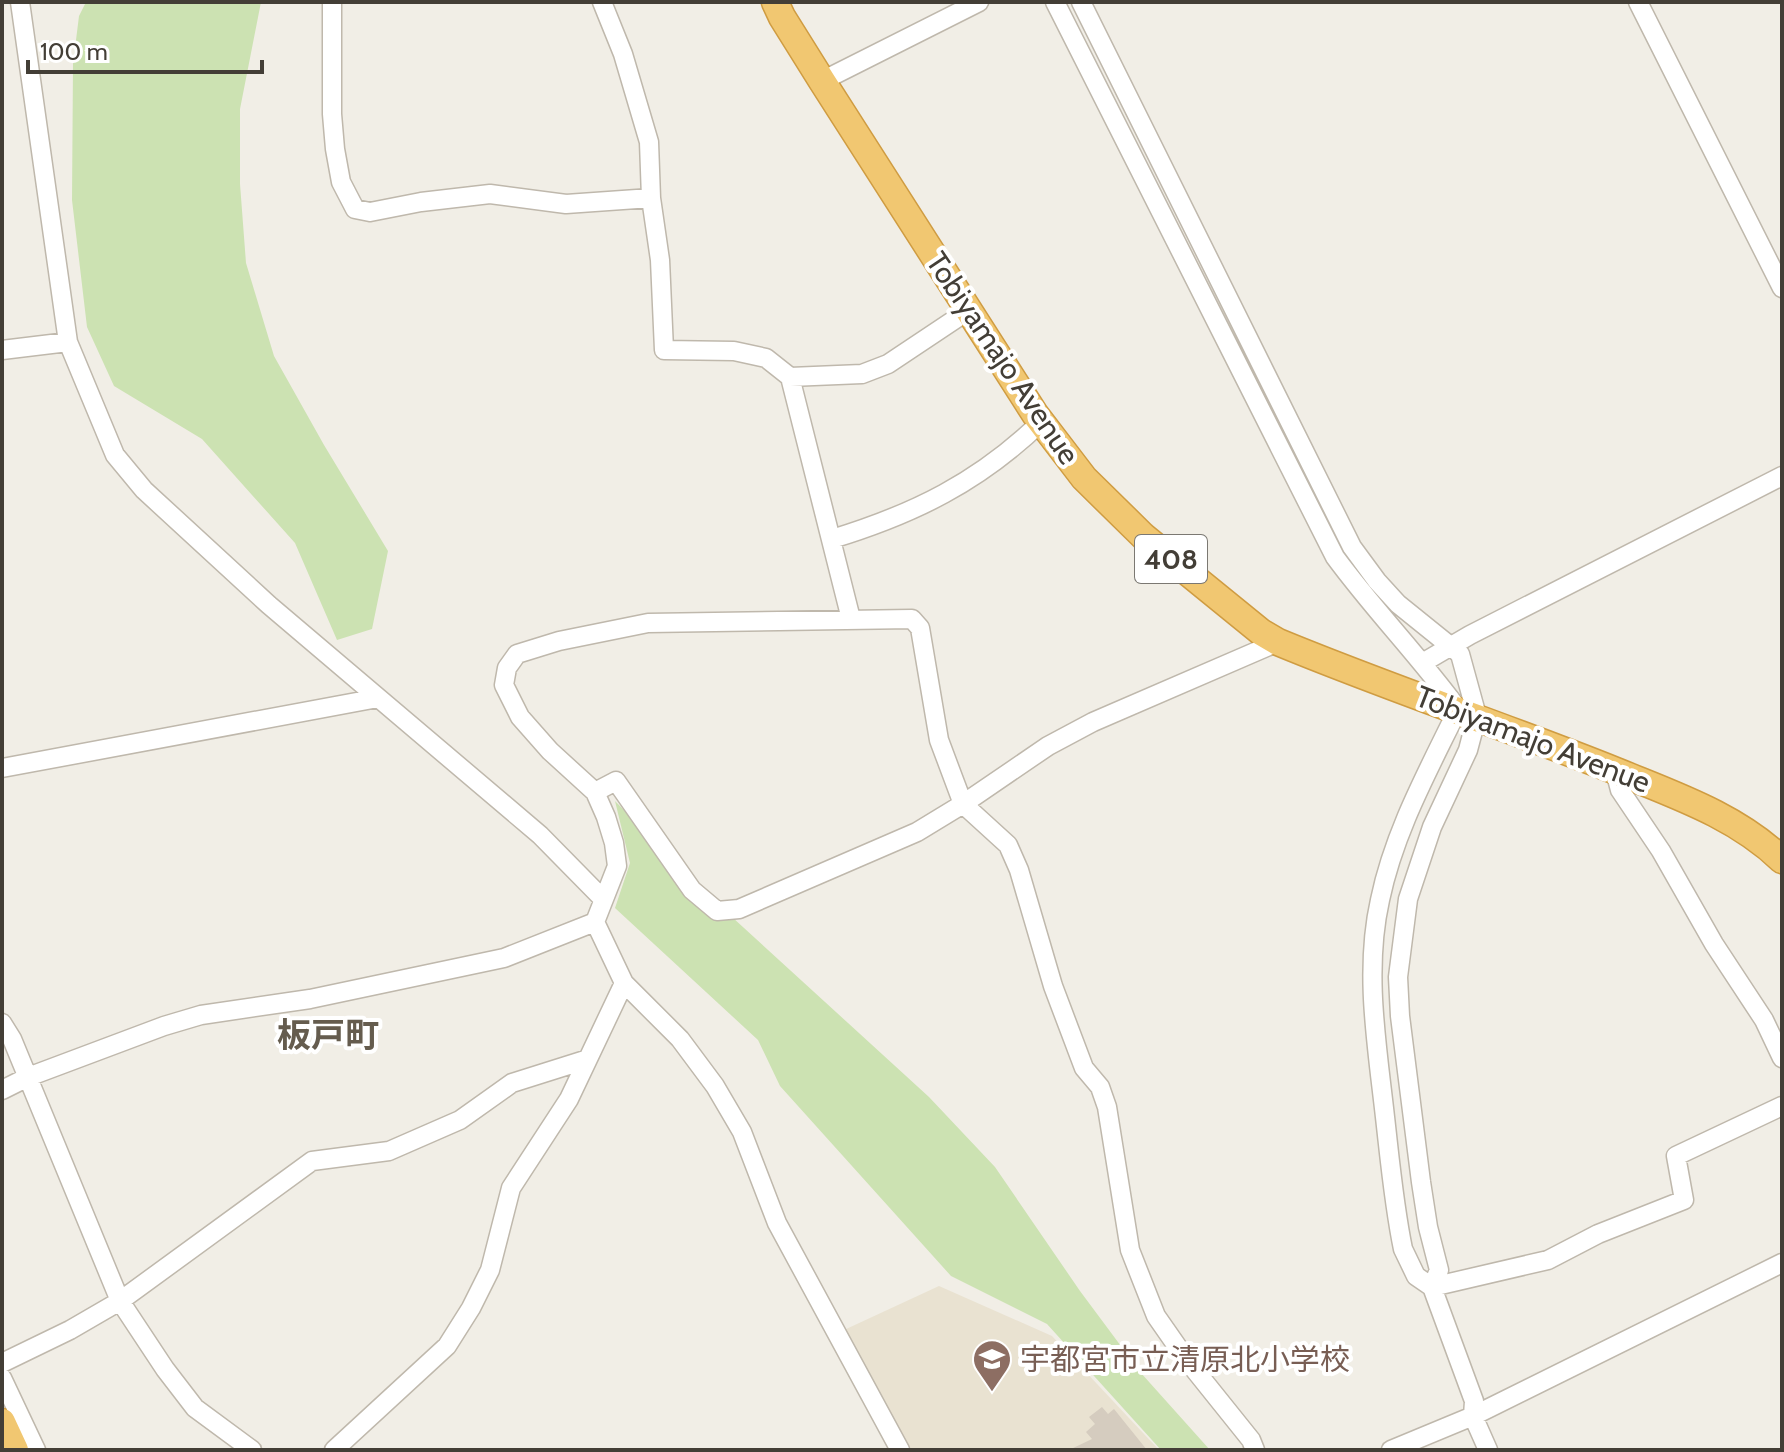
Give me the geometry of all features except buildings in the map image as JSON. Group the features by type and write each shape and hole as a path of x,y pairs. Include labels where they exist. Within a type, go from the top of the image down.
{"highway":[{"name":"Tobiyamajo Avenue","path":"775,2 822,81 1041,422 1084,478 1143,536 1261,632 1278,642 1710,809 1762,841 1782,860"},
{"path":"2,1422 15,1450"}],"street":[{"path":"20,2 68,342 115,455 144,490 269,605 540,835 602,898"},
{"path":"332,2 335,149 341,182 355,209 370,212 490,194 566,204 651,198"},
{"path":"602,2 623,54 649,142 651,198 660,260 664,350 734,351 766,358 790,377 851,619"},
{"path":"822,81 979,2"},
{"path":"1055,2 1335,557 1364,597 1468,713"},
{"path":"1081,2 1352,547 1398,604 1460,654 1468,713 1468,750 1432,827 1418,867 1406,911 1398,977 1421,1182 1439,1270 1432,1287"},
{"path":"1638,2 1782,288"},
{"path":"790,377 862,374 888,364 969,310"},
{"path":"2,350 68,342"},
{"path":"832,539 909,513 984,471 1041,422"},
{"path":"1424,662 1470,635 1782,476"},
{"path":"900,1450 777,1223 742,1132 715,1086 680,1039 624,983 595,922 617,866 606,817 595,792 550,751 520,717 504,685 507,668 517,654 559,641 648,623 912,619 920,628 939,740 963,804 1008,845 1019,870 1053,986 1084,1068 1100,1087 1107,1107 1130,1250 1156,1316 1251,1440 1255,1450"},
{"path":"595,792 616,781 692,890 717,911 739,909 917,832 1048,746 1093,722 1278,642"},
{"path":"2,768 378,698"},
{"path":"1468,713 1404,820 1379,901 1371,957 1376,1034 1398,1227 1409,1266 1416,1276 1432,1287 1474,1401 1473,1416 1488,1450"},
{"path":"1615,771 1620,790 1764,1020 1782,1058"},
{"path":"2,1090 28,1077 201,1015 310,999 504,958 595,922"},
{"path":"334,1450 447,1346 463,1321 490,1270 511,1188 569,1099 624,983"},
{"path":"2,1023 28,1077 120,1301 195,1408 252,1450"},
{"path":"2,1363 70,1330 120,1301 312,1161 389,1151 460,1120 512,1083 588,1059"},
{"path":"1432,1287 1548,1260 1598,1234 1684,1200 1676,1156 1782,1106"},
{"path":"1391,1450 1473,1416 1782,1263"},
{"path":"2,1378 36,1450"}],"shaded area":[{"name":"宇都宮市立清原北小学校","path":"939,1286 1052,1336 1159,1450 908,1450 844,1330"}],"green space":[{"path":"86,2 261,2 240,109 240,184 246,263 274,356 388,551 372,629 337,640 295,543 202,439 114,386 87,327 72,200 73,64 79,16"},
{"path":"615,801 709,896 929,1097 995,1167 1141,1373 1210,1450 1161,1450 1047,1324 951,1276 780,1086 758,1040 615,908 630,863"}],"place":[{"name":"宇都宮市立清原北小学校","path":"992,1393"}],"district":[{"name":"板戸町","path":"328,1035"}]}
